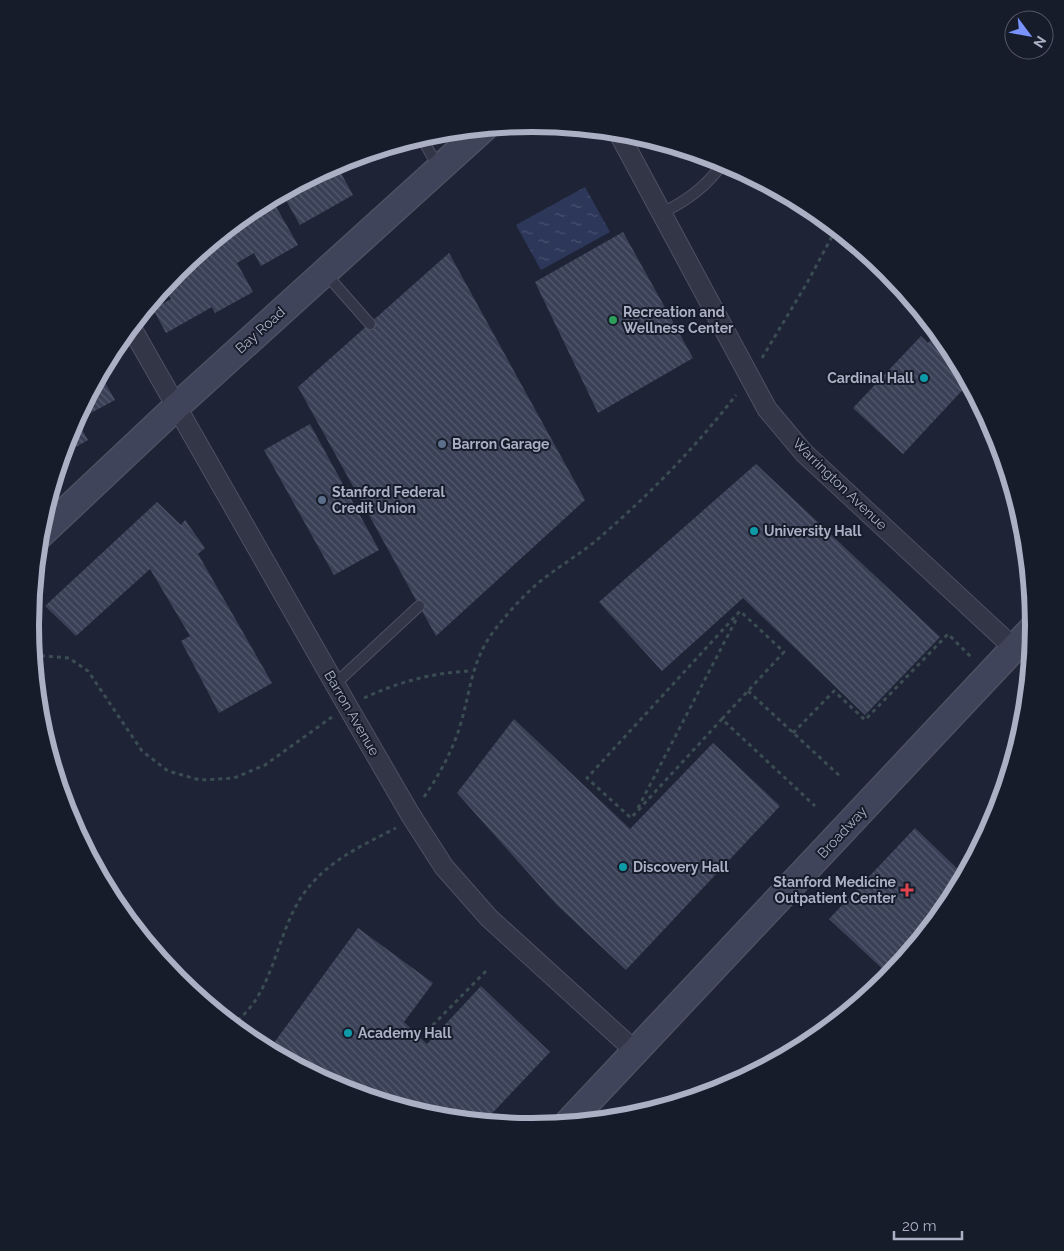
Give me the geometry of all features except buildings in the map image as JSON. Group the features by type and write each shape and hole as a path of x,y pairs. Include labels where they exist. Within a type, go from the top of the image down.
{"street":[{"name":"Bay Road","path":"49,527 176,406 476,135"},
{"name":"Warrington Avenue","path":"623,141 767,409 804,453 1014,648"},
{"name":"Barron Avenue","path":"134,334 410,814 444,867 489,918 635,1051"},
{"name":"Broadway","path":"573,1117 1025,637"}],"lane":[{"path":"426,144 439,169"},
{"path":"662,213 692,197 719,169"},
{"path":"324,272 370,324"},
{"path":"335,684 420,606"}],"path":[{"path":"761,360 807,283 833,235"},
{"path":"420,803 447,759 460,726 472,671 480,651 515,606 537,584 596,541 634,507 702,439 738,392"},
{"path":"740,612 784,652 631,818 587,778 740,612"},
{"path":"635,814 740,612"},
{"path":"793,734 834,691 865,720 948,634 972,658"},
{"path":"40,655 69,658 88,671 142,751 168,771 200,780 234,778 265,765 337,714"},
{"path":"361,699 408,681 472,671"},
{"path":"748,691 842,778"},
{"path":"722,719 815,806"},
{"path":"236,1020 257,997 272,967 288,920 302,896 326,869 357,847 398,827"},
{"path":"427,1032 487,970"}],"water":[{"path":"585,187 610,232 541,270 516,225"}],"place":[{"name":"Recreation and Wellness Center","path":"613,320"},
{"name":"Cardinal Hall","path":"924,378"},
{"name":"Barron Garage","path":"442,444"},
{"name":"Stanford Federal Credit Union","path":"322,500"},
{"name":"University Hall","path":"754,531"},
{"name":"Discovery Hall","path":"623,867"},
{"name":"Stanford Medicine Outpatient Center","path":"907,890"},
{"name":"Academy Hall","path":"348,1033"}]}
